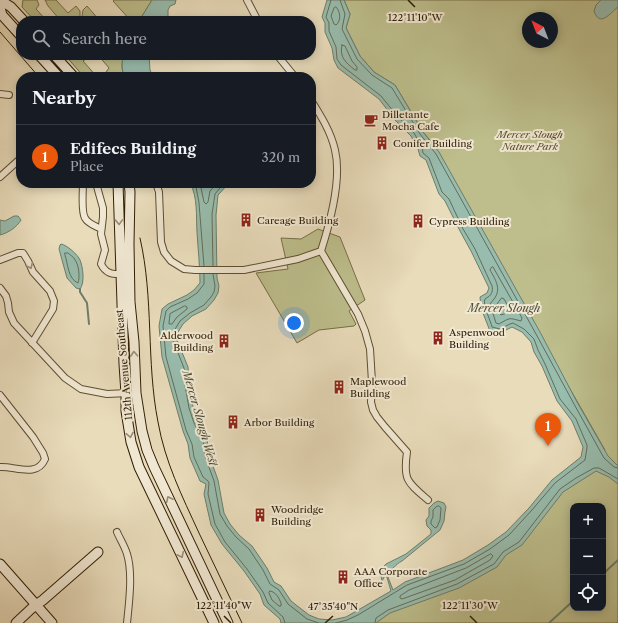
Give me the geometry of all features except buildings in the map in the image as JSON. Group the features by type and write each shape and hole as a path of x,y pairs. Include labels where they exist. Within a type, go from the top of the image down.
{"main road":[{"path":"0,0 11,7 19,16"},
{"path":"0,8 2,15 16,30"},
{"path":"44,60 54,72"},
{"path":"59,60 69,72"},
{"name":"112th Avenue Southeast","path":"118,188 126,411 131,442 138,467 214,623"},
{"name":"112th Avenue Southeast","path":"130,188 128,244 130,302 134,342 136,393 142,431 154,467 228,623"},
{"path":"16,623 98,552"},
{"path":"0,564 52,623"}],"street":[{"path":"246,0 255,16"},
{"path":"281,60 291,72"},
{"path":"0,94 9,95"},
{"path":"316,109 332,139 337,164 335,190 329,225 321,251 360,318 365,331 370,349 372,382 371,402 373,410 385,427 407,452 405,471 408,479 413,487 428,500"},
{"path":"0,177 16,163"},
{"path":"83,188 84,218 101,229"},
{"path":"97,188 103,208 101,234 105,250 101,264 106,271 111,274 121,273"},
{"path":"158,188 161,242 164,252 171,262 184,269 244,270 298,259 321,251"},
{"path":"0,260 18,253 23,253 33,272 50,292 54,301 53,309 32,343"},
{"path":"0,288 6,296 9,312 14,323 65,378 81,389 88,391 107,394 136,393"},
{"path":"0,395 33,437 45,459 41,466 31,470 0,467"},
{"path":"117,532 129,562 130,572 127,623"}],"green space":[{"path":"23,0 37,0 39,5 36,9 42,16 30,16 22,7"},
{"path":"45,0 56,0 68,13 76,6 80,11 80,16 57,16"},
{"path":"152,0 142,16 126,16 113,1"},
{"name":"Mercer Slough Nature Park","path":"344,0 618,0 618,623 352,623 505,546 605,450 499,265 434,145 423,132 395,85 374,72 360,56 346,28 350,14"},
{"path":"87,6 96,16 82,16 83,10"},
{"path":"69,60 84,60 83,61 93,72 80,72"},
{"path":"102,60 123,60 123,72 106,72 109,68"},
{"path":"318,229 340,237 365,300 349,311 356,324 354,326 319,330 297,343 256,273 288,269 281,238 301,239"}],"water":[{"path":"152,0 176,0 175,4 170,6 168,10 168,16 142,16"},
{"name":"Mercer Slough","path":"327,0 344,0 350,14 346,28 360,56 374,72 395,85 423,132 439,152 540,332 577,402 608,456 618,466 618,484 609,477 596,471 563,492 522,545 506,555 497,567 459,588 390,613 376,623 281,623 280,619 264,605 260,594 222,544 211,525 204,494 206,484 200,481 190,458 188,444 162,357 159,326 162,309 168,304 187,295 200,283 196,207 192,188 224,188 218,195 216,215 218,293 206,309 192,316 183,324 178,332 177,340 188,367 189,385 193,407 207,439 209,455 218,480 224,513 230,524 239,535 252,546 267,568 274,582 281,586 291,601 309,615 319,619 332,620 346,617 391,591 386,574 382,581 380,571 386,564 406,554 431,534 431,530 427,526 426,520 429,516 429,508 438,501 444,503 446,507 444,521 440,530 386,572 393,590 405,582 463,560 488,545 506,532 529,508 552,480 581,457 583,447 572,421 557,401 542,366 534,352 531,342 522,332 512,327 500,333 490,331 481,308 480,297 487,293 489,288 445,201 439,194 426,160 420,156 411,136 395,120 379,99 338,68 325,32 325,23 322,17"},
{"path":"601,0 618,0 618,7 602,19 596,16 594,11 596,5"},
{"path":"122,60 149,60 151,72 123,72"},
{"path":"14,216 18,216 21,220 19,223 6,233 0,235 0,220 5,221"},
{"path":"61,244 72,250 80,260 83,283 80,289 76,288 67,278 59,249"}],"waterway":[{"path":"80,289 80,292 87,303 89,324"},
{"path":"606,571 618,560"},
{"path":"549,623 570,604"}],"tram line":[{"path":"0,32 16,50"},
{"path":"24,60 35,72"},
{"path":"140,238 147,284 154,399 161,437 180,492 242,623"}],"place":[{"name":"Dilletante Mocha Cafe","path":"371,120"},
{"name":"Conifer Building","path":"382,143"},
{"name":"Careage Building","path":"246,220"},
{"name":"Cypress Building","path":"418,221"},
{"name":"Aspenwood Building","path":"438,338"},
{"name":"Alderwood Building","path":"224,341"},
{"name":"Maplewood Building","path":"339,387"},
{"name":"Arbor Building","path":"233,422"},
{"name":"Edifecs Building","path":"548,446"},
{"name":"Woodridge Building","path":"260,515"},
{"name":"AAA Corporate Office","path":"343,577"}],"water label":[{"name":"Mercer Slough West","path":"200,418"}]}
